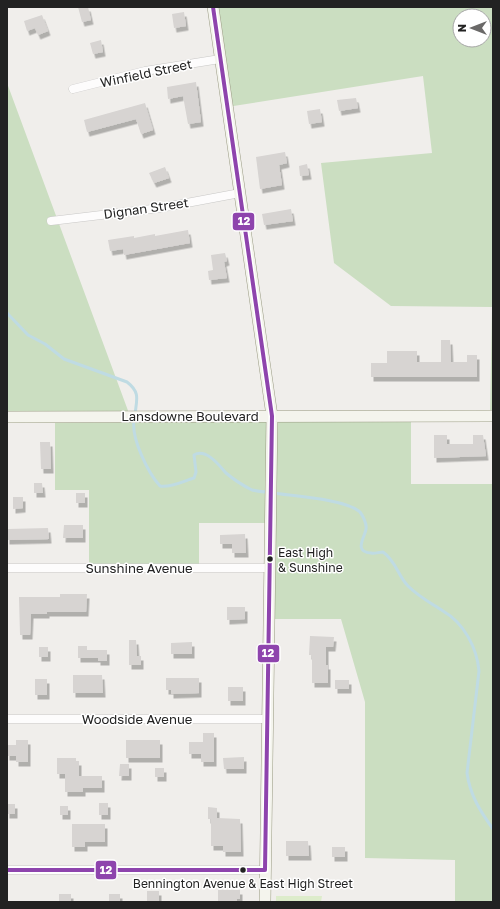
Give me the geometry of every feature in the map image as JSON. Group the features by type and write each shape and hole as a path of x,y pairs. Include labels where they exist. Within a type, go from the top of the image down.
{"street":[{"path":"213,7 272,416 265,902"},
{"name":"Winfield Street","path":"73,88 158,68 220,59"},
{"name":"Dignan Street","path":"51,221 160,208 240,194"},
{"name":"Lansdowne Boulevard","path":"7,417 493,416"},
{"name":"Sunshine Avenue","path":"7,568 270,568"},
{"name":"Woodside Avenue","path":"7,719 268,719"},
{"path":"7,870 266,870"}],"green space":[{"path":"213,7 493,7 493,416 490,416 492,307 391,306 334,263 321,163 432,153 423,76 227,107"},
{"path":"7,83 130,416 411,416 411,484 493,484 493,902 455,902 455,860 365,858 365,702 341,619 269,619 271,523 199,523 199,568 89,568 89,490 55,490 55,417 7,417"},
{"path":"276,896 322,896 321,902 276,902"}],"building":[{"path":"78,7 88,7 91,20 82,22"},
{"path":"184,12 186,26 174,28 172,14"},
{"path":"42,15 48,31 38,35 35,28 27,31 24,21"},
{"path":"101,40 103,52 93,54 90,43"},
{"path":"196,82 201,122 188,124 183,96 168,99 167,87"},
{"path":"356,98 358,108 339,111 337,100"},
{"path":"145,103 153,130 141,134 136,119 87,132 84,120"},
{"path":"320,109 322,122 309,124 307,111"},
{"path":"285,152 287,163 279,165 282,185 260,189 256,157"},
{"path":"307,164 309,175 300,176 299,166"},
{"path":"165,167 169,178 154,183 149,173"},
{"path":"291,209 293,221 264,225 262,214"},
{"path":"188,230 190,243 124,255 123,249 110,251 108,240 134,236 134,238 155,234 155,236"},
{"path":"225,253 227,261 224,262 227,278 209,280 208,271 213,270 211,255"},
{"path":"441,340 450,340 451,362 467,362 467,355 477,355 477,377 371,377 371,363 387,363 387,351 417,351 417,362 441,362"},
{"path":"434,435 447,435 447,444 473,444 473,435 483,435 486,456 434,458"},
{"path":"40,442 50,442 51,469 41,469"},
{"path":"34,483 42,483 43,493 34,493"},
{"path":"76,493 85,493 85,503 76,503"},
{"path":"13,497 23,497 23,508 13,509"},
{"path":"64,525 83,525 83,538 63,538"},
{"path":"48,528 49,539 7,540 7,529"},
{"path":"245,534 246,553 232,553 232,544 220,544 220,535"},
{"path":"60,594 87,594 86,612 47,612 47,614 31,614 30,635 20,635 19,597 60,597"},
{"path":"227,607 245,607 245,619 227,620"},
{"path":"310,636 334,637 333,647 326,647 328,683 312,683 312,655 309,655"},
{"path":"129,640 136,640 137,656 141,656 141,665 129,665"},
{"path":"192,642 192,654 171,654 171,643"},
{"path":"78,646 87,646 87,650 107,650 107,661 98,661 98,658 78,658"},
{"path":"39,647 48,647 48,657 39,657"},
{"path":"73,675 102,675 103,693 73,693"},
{"path":"166,678 199,678 199,693 171,694 171,690 166,690"},
{"path":"35,679 47,679 47,695 35,695"},
{"path":"335,680 349,680 349,689 335,689"},
{"path":"228,687 243,687 243,701 228,701"},
{"path":"203,733 214,733 214,762 201,762 201,754 189,754 189,742 203,742"},
{"path":"16,740 28,740 28,762 16,762 16,756 7,756 7,745 16,745"},
{"path":"126,740 160,740 160,758 126,758"},
{"path":"244,757 244,769 224,769 223,758"},
{"path":"57,758 76,758 76,761 79,761 79,776 102,776 102,788 83,788 83,792 65,792 65,774 57,774"},
{"path":"120,764 129,764 129,776 119,776"},
{"path":"155,768 164,768 164,777 155,777"},
{"path":"99,803 108,803 108,815 99,815"},
{"path":"7,804 15,804 15,814 7,814"},
{"path":"60,806 68,806 68,815 60,815"},
{"path":"208,807 217,808 217,818 240,819 241,852 223,852 223,846 211,846 211,819 208,819"},
{"path":"72,824 105,824 105,842 85,842 85,847 72,847"},
{"path":"286,841 308,841 309,856 286,856"},
{"path":"332,847 345,847 345,857 332,857"},
{"path":"218,890 240,890 240,899 237,899 237,902 218,902"},
{"path":"147,891 159,891 159,902 147,902"},
{"path":"59,894 71,894 71,902 59,902"},
{"path":"109,894 120,894 120,902 109,902"}],"waterway":[{"path":"7,313 28,335 45,344 64,359 127,382 134,389 137,396 135,414"},
{"path":"134,420 135,436 141,455 150,473 160,486 173,485 194,478 196,472 194,455 199,453 212,458 226,473 252,490 268,492"},
{"path":"273,493 331,501 343,504 360,512 366,527 361,544 362,550 372,553 383,552 391,560 402,578 412,590 450,616 463,629 472,645 478,662 479,671 467,773 468,781 476,802 493,829"}],"transit line":[{"name":"12","path":"213,7 272,416 265,870"},
{"name":"12","path":"7,870 265,870"}],"place":[{"name":"East High & Sunshine","path":"270,559"},
{"name":"Bennington Avenue & East High Street","path":"243,870"}]}
